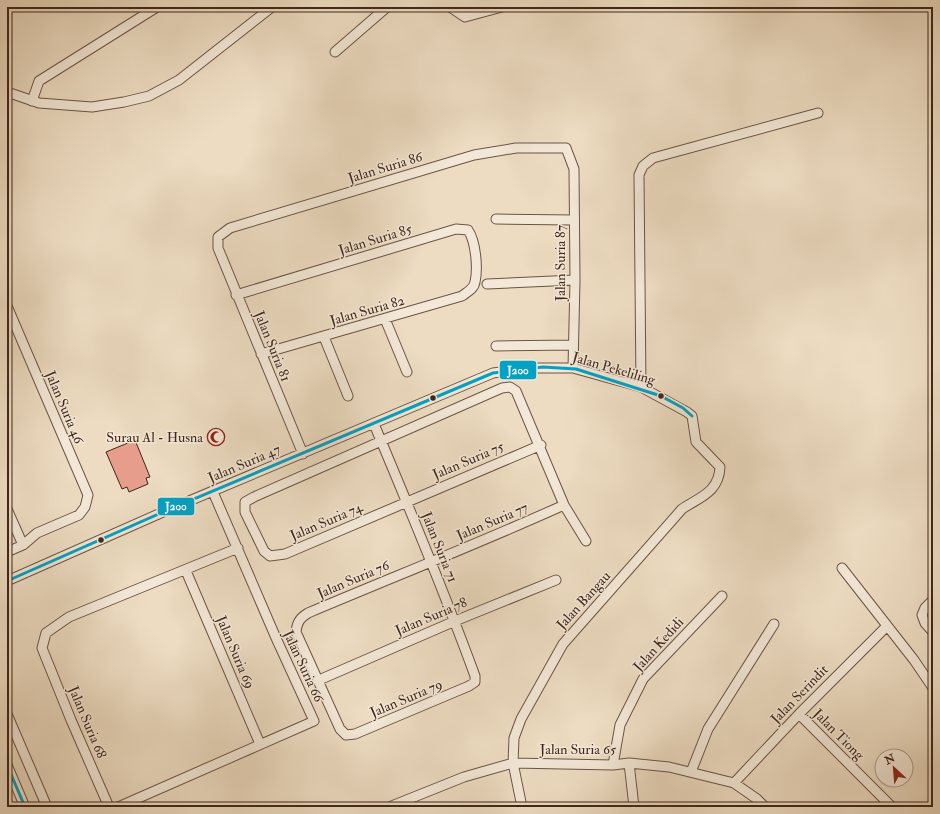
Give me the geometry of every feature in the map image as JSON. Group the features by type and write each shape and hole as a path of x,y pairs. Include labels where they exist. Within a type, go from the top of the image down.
{"street":[{"path":"32,101 40,81 157,7"},
{"path":"7,92 40,103 92,107 149,96 179,80 272,7"},
{"path":"334,52 387,7"},
{"path":"450,7 465,17 502,7"},
{"path":"640,387 639,176 643,166 653,158 818,113"},
{"name":"Jalan Suria 86","path":"218,248 218,237 230,228 474,155 516,148 566,148 571,158"},
{"name":"Jalan Suria 87","path":"571,158 574,169 575,280 573,368"},
{"path":"496,219 574,220"},
{"name":"Jalan Suria 85","path":"236,295 456,229 468,230 473,238 475,283"},
{"name":"Jalan Suria 81","path":"218,248 236,295 303,454"},
{"path":"487,284 575,280"},
{"name":"Jalan Suria 82","path":"261,354 462,296 471,290 475,283"},
{"name":"Jalan Suria 46","path":"8,308 88,495 84,507 79,515 37,533 22,545"},
{"path":"385,319 407,372"},
{"path":"324,337 348,396"},
{"path":"496,346 573,345"},
{"name":"Jalan Pekeliling","path":"493,373 530,368 573,368 640,387 663,398 692,416 696,442 720,467 717,484"},
{"name":"Jalan Suria 47","path":"7,580 493,373"},
{"path":"381,440 502,388 510,387 516,391 564,504 586,541"},
{"name":"Jalan Suria 71","path":"374,424 455,621 475,676 475,682"},
{"name":"Jalan Suria 74","path":"381,440 254,497 245,502 245,512 260,544 264,551 270,556 285,554 406,502"},
{"name":"Jalan Suria 75","path":"406,502 540,445"},
{"name":"Jalan Bangau","path":"522,807 513,763 514,738 517,728 563,644 682,509 704,496 717,484"},
{"name":"Jalan Suria 66","path":"118,807 314,721 213,492"},
{"name":"Jalan Suria 77","path":"430,561 458,551 564,504"},
{"path":"7,509 22,545 7,552"},
{"path":"186,570 238,548"},
{"name":"Jalan Suria 76","path":"319,680 296,632 296,625 300,618 308,613 430,561"},
{"path":"842,568 914,660 933,688"},
{"name":"Jalan Suria 68","path":"109,807 71,720 42,648 46,633 69,617 186,570"},
{"name":"Jalan Suria 69","path":"186,570 260,744"},
{"name":"Jalan Suria 78","path":"319,680 455,621 556,580"},
{"name":"Jalan Kedidi","path":"613,765 620,725 643,679 722,596"},
{"path":"933,600 923,611 922,618 933,632"},
{"path":"691,772 708,729 774,624"},
{"name":"Jalan Serindit","path":"734,783 799,714 886,626"},
{"name":"Jalan Suria 79","path":"319,680 340,729 346,735 355,734 469,686 475,682"},
{"path":"7,714 47,807"},
{"name":"Jalan Tiong","path":"799,714 892,807"},
{"name":"Jalan Suria 65","path":"389,807 464,777 513,763 613,765 629,763 669,767 734,783 757,799 765,807"},
{"path":"629,763 634,807"},
{"path":"7,765 25,807"}],"building":[{"path":"135,440 150,477 146,478 148,484 129,492 127,487 122,489 106,452"}],"transit line":[{"name":"J200","path":"7,581 170,509 493,373 543,367 576,369 661,396 683,408 692,416"},
{"name":"J200","path":"7,765 25,807"}],"place":[{"name":"Surau Al - Husna","path":"216,437"}]}
